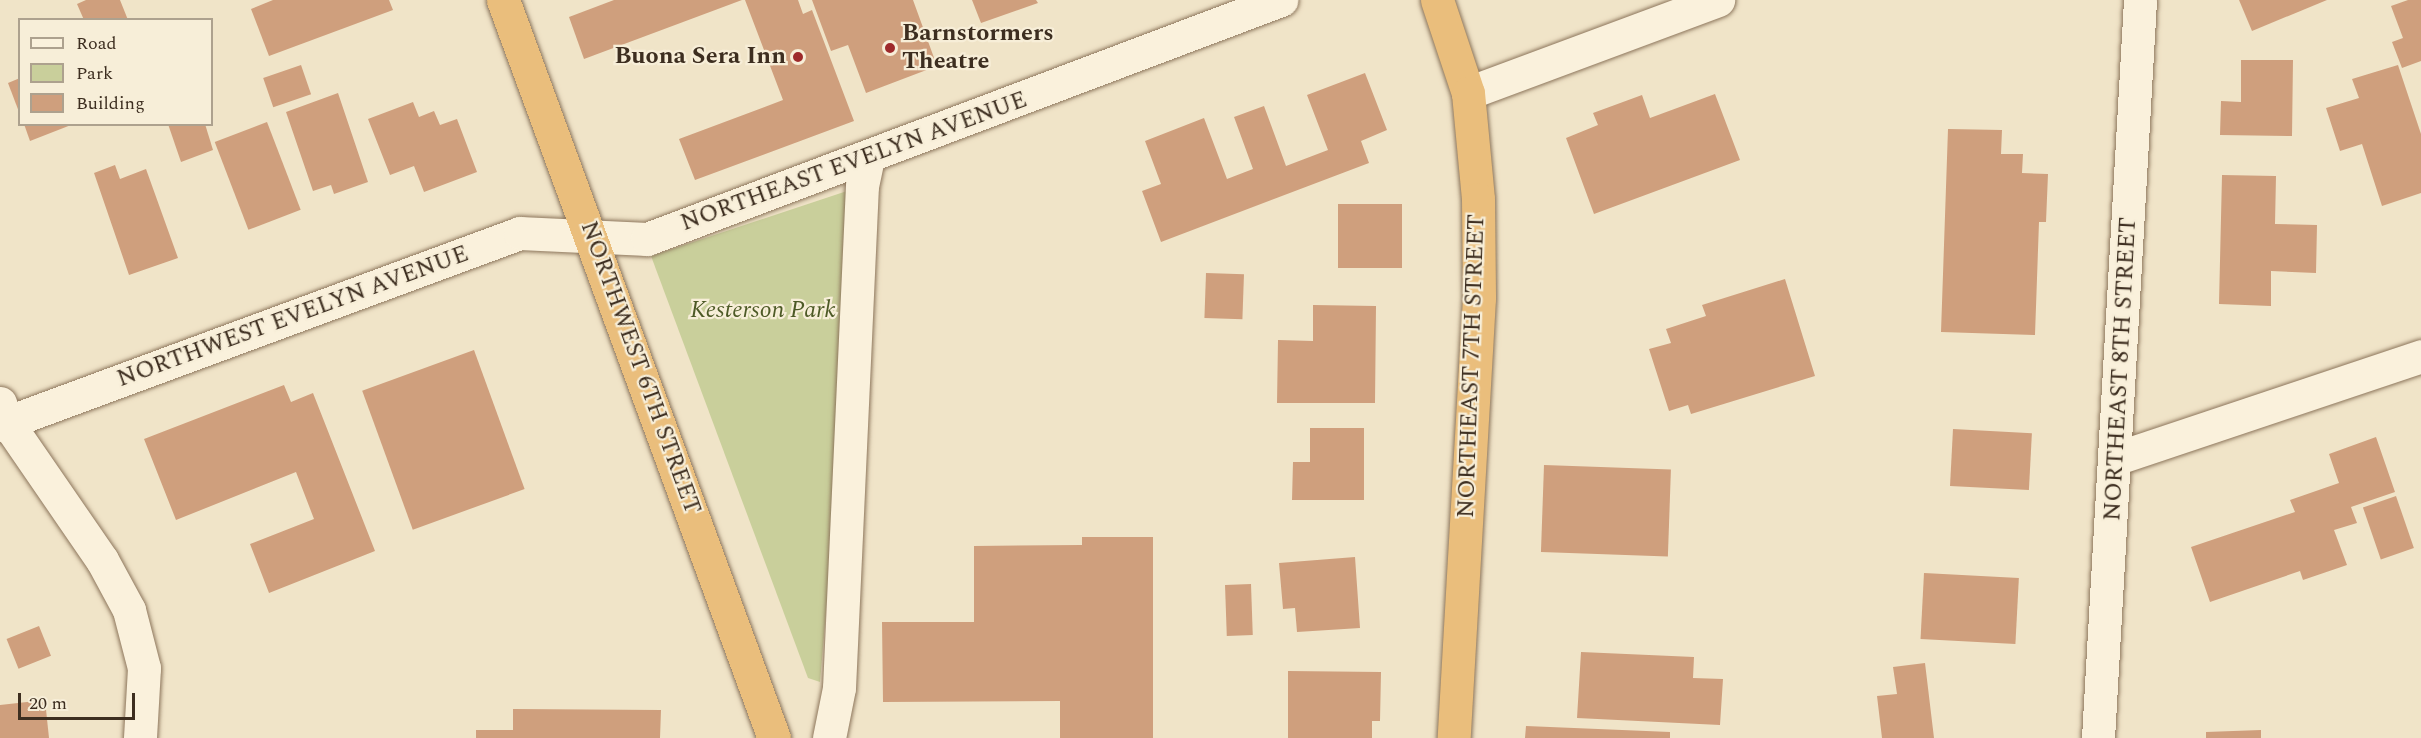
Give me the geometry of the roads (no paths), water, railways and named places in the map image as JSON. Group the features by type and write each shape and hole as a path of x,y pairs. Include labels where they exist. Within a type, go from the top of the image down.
{"highway":[{"name":"NORTHWEST 6TH STREET","path":"503,0 774,738"},
{"name":"NORTHEAST 7TH STREET","path":"1437,0 1468,93 1478,199 1479,298 1454,738"}],"street":[{"name":"NORTHEAST EVELYN AVENUE","path":"591,235 647,239 868,158 1281,0"},
{"path":"1468,93 1718,0"},
{"name":"NORTHEAST 8TH STREET","path":"2098,738 2117,458 2140,0"},
{"path":"829,738 839,688 862,186 868,158"},
{"name":"NORTHWEST EVELYN AVENUE","path":"2,417 520,233 591,235"},
{"path":"2117,458 2421,356"},
{"path":"2,417 102,560 129,610 144,668 140,738"}],"place":[{"name":"Barnstormers Theatre","path":"890,48"},
{"name":"Buona Sera Inn","path":"798,57"}],"park label":[{"name":"Kesterson Park","path":"763,311"}]}
